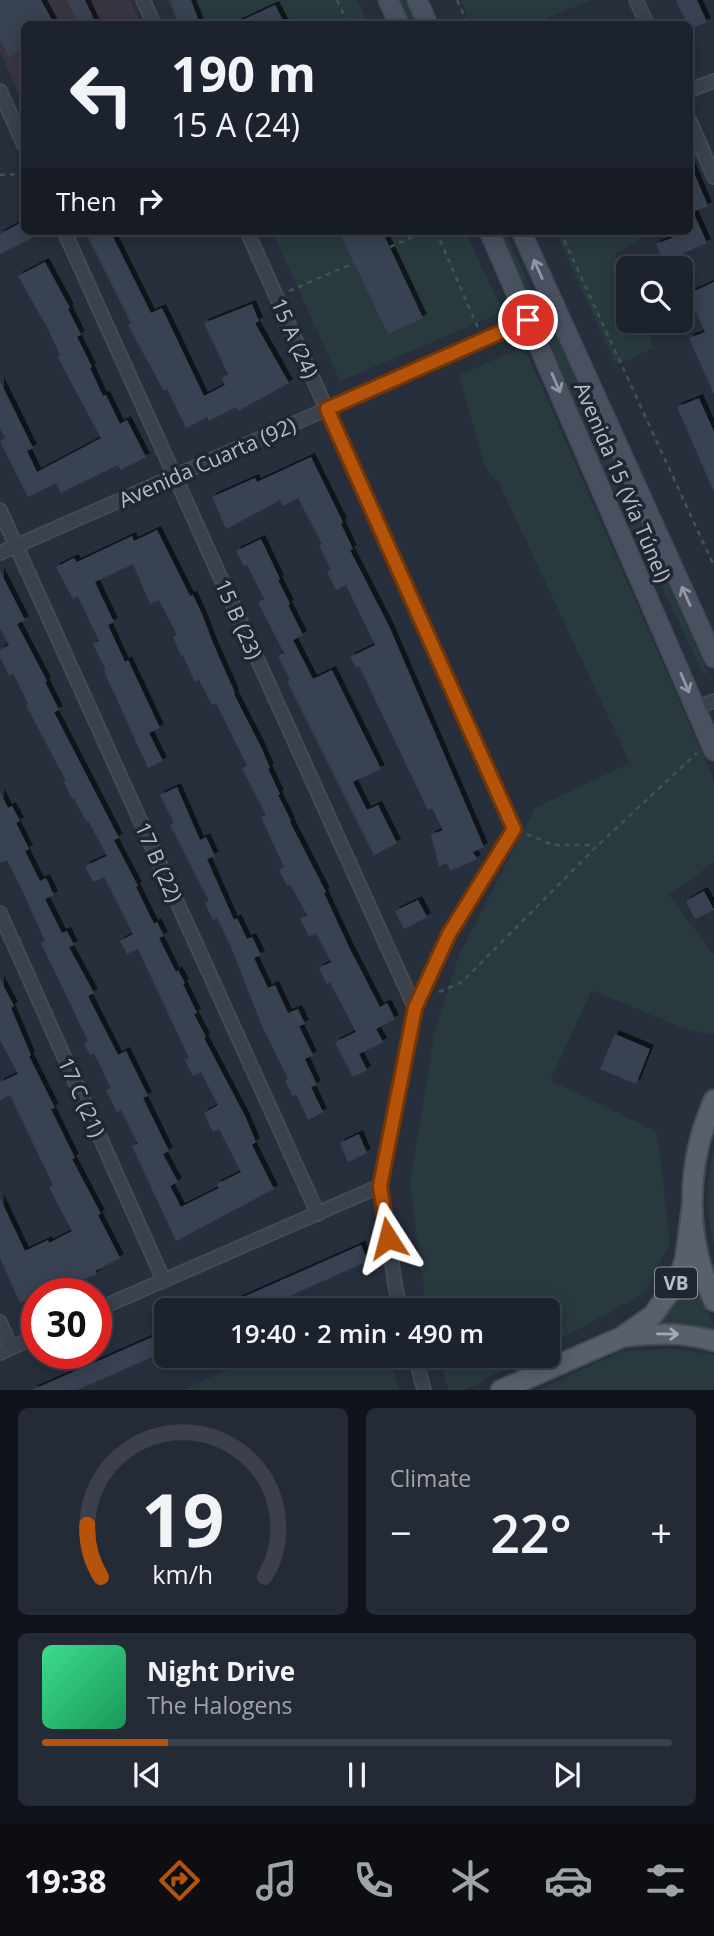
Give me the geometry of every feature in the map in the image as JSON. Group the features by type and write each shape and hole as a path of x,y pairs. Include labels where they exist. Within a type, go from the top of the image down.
{"main road":[{"path":"388,0 398,21"},
{"path":"417,0 427,21"},
{"name":"Avenida 15 (Vía Túnel)","path":"491,235 712,746"},
{"name":"Avenida 15 (Vía Túnel)","path":"523,235 714,659"},
{"name":"VB","path":"501,1390 622,1337 653,1315 678,1280 685,1260 695,1160 700,1136 714,1100"},
{"name":"VB","path":"692,1207 697,1251 714,1301"},
{"name":"VB","path":"622,1337 687,1334 714,1341"}],"street":[{"path":"143,0 153,21"},
{"path":"636,0 646,21"},
{"path":"693,89 714,81"},
{"path":"0,91 21,138"},
{"path":"693,128 714,177"},
{"name":"15 B (23)","path":"66,235 415,1008"},
{"name":"15 A (24)","path":"249,235 514,829"},
{"name":"Avenida Cuarta (92)","path":"0,553 528,320"},
{"name":"17 B (22)","path":"0,510 318,1214"},
{"path":"696,708 714,701"},
{"path":"398,1298 380,1186 415,1008 449,934 514,829"},
{"name":"17 C (21)","path":"0,913 164,1281"},
{"path":"112,1303 380,1186"},
{"path":"0,1322 6,1350"},
{"path":"418,1368 424,1390"}],"path":[{"path":"337,0 347,21"},
{"path":"457,0 467,21"},
{"path":"0,175 21,174"},
{"path":"390,247 417,235"},
{"path":"438,235 484,340"},
{"path":"562,235 714,566"},
{"path":"276,297 354,262"},
{"path":"423,990 442,992 462,982 598,845 712,746"},
{"path":"514,829 553,845 598,845"}],"shaded area":[{"path":"0,0 130,0 140,21 21,21 21,89 17,91 0,52"},
{"path":"167,0 357,0 368,21 177,21"},
{"path":"395,0 407,0 417,21 404,21"},
{"path":"461,0 592,0 540,21 470,21"},
{"path":"274,235 467,235 503,312 340,381"},
{"path":"502,235 507,235 530,288 547,311 708,672 704,675 658,579 646,564"},
{"path":"557,235 648,235 615,254 616,333 648,333 654,348 616,365"},
{"path":"524,347 714,780 714,862 669,895 714,955 714,1033 685,1029 592,990 550,1080 657,1132 670,1243 644,1293 560,1339 560,1298 425,1298 410,1184 435,1029 460,953 535,808 630,763 500,485 485,467 459,375"},
{"path":"714,1150 714,1244 708,1197"},
{"path":"691,1277 714,1326 714,1335 688,1324 660,1325 659,1322 682,1296"},
{"path":"678,1349 714,1355 714,1390 539,1390 622,1351"},
{"path":"231,1368 393,1368 399,1390 182,1390"},
{"path":"442,1368 506,1368 466,1390 448,1390"}],"building":[{"path":"0,0 41,0 52,21 21,21 21,51 9,57 0,39"},
{"path":"67,0 85,0 95,21 77,21"},
{"path":"170,0 191,0 199,21 178,21"},
{"path":"676,0 697,0 707,22 693,29 693,21 686,21"},
{"path":"275,5 283,21 240,21"},
{"path":"693,170 708,206 693,212"},
{"path":"693,212 707,243 678,256 661,256 656,244 680,235 693,235"},
{"path":"21,223 21,235 38,235 0,254 0,234"},
{"path":"87,235 112,235 151,313 162,308 204,396 225,385 222,378 228,374 204,323 252,304 259,321 255,323 289,383 238,411 236,407 209,421 207,417 186,428 167,389 164,391 128,325 131,323"},
{"path":"341,235 384,235 423,318 388,334"},
{"path":"45,262 70,308 68,309 81,335 77,337 103,396 106,395 120,424 127,420 146,457 121,470 118,465 61,493 56,483 28,497 0,441 5,438 0,428 0,381 33,448 27,451 37,472 101,438 57,356 60,355 48,329 18,276"},
{"path":"714,282 714,394 689,338 705,332 693,305 693,292"},
{"path":"699,398 714,432 714,492 677,407"},
{"path":"311,457 343,522 341,524 353,549 350,550 389,626 484,847 473,852 477,859 450,871 447,863 439,866 431,835 443,830 432,808 428,810 359,666 356,668 350,657 375,645 346,585 336,590 327,572 331,570 319,545 322,544 298,498 283,506 280,500 226,529 212,497 255,478 257,482"},
{"path":"157,530 202,614 234,694 270,768 268,769 280,794 278,795 326,892 324,893 349,947 380,1007 387,1003 395,1019 376,1029 383,1042 359,1054 367,1070 353,1077 335,1042 356,1032 330,982 327,984 319,968 331,962 316,933 309,936 300,919 307,915 279,870 284,867 261,817 266,815 242,768 247,766 216,703 212,705 199,680 195,682 183,655 181,656 173,636 177,635 159,600 150,604 133,564 95,582 114,622 108,625 160,728 149,733 163,761 148,768 93,644 99,641 78,596 73,599 56,567 74,558 77,562 132,536 134,541"},
{"path":"261,539 303,635 293,640 313,679 332,670 381,769 353,782 367,810 378,805 397,843 374,855 287,681 290,680 278,656 284,653 258,602 264,599 247,565 244,566 236,551"},
{"path":"0,571 25,620 17,624 47,681 45,682 59,710 54,712 119,838 114,840 154,924 157,922 164,936 159,938 176,972 178,970 185,983 183,984 197,1013 194,1014 206,1037 204,1038 245,1116 256,1142 252,1145 274,1189 176,1241 132,1146 138,1144 121,1110 117,1112 106,1090 111,1088 94,1053 90,1055 84,1043 88,1041 41,943 45,941 22,890 7,860 0,863 0,792 8,808 12,806 20,821 16,823 29,849 25,851 40,881 46,878 54,895 45,899 62,933 67,931 74,945 69,947 94,993 88,996 118,1055 126,1051 148,1096 143,1098 169,1151 163,1154 178,1182 170,1186 181,1207 219,1188 217,1184 241,1172 219,1129 213,1132 204,1113 218,1105 201,1072 193,1076 185,1060 189,1058 138,949 127,954 120,941 133,934 104,877 93,882 85,866 107,856 88,820 86,821 74,798 72,799 64,782 66,781 26,705 28,704 13,673 9,675 0,657 0,650 9,645 0,628"},
{"path":"177,787 200,840 206,837 215,856 207,859 234,920 237,918 247,939 252,937 261,955 254,958 268,988 275,985 288,1013 298,1009 305,1024 299,1026 313,1055 305,1059 317,1085 311,1087 323,1112 308,1120 296,1094 293,1096 285,1081 288,1079 262,1026 231,947 217,918 213,920 205,903 209,901 170,825 174,823 160,795"},
{"path":"704,891 714,910 695,919 686,901"},
{"path":"418,900 427,917 404,929 395,911"},
{"path":"0,979 14,1006 11,1008 31,1055 29,1056 55,1108 51,1109 75,1158 72,1159 120,1258 88,1278 21,1278 20,1303 0,1258 0,1198 25,1251 72,1231 49,1187 53,1185 10,1095 0,1100 0,1082 18,1074 0,1040"},
{"path":"615,1034 650,1049 636,1084 600,1069"},
{"path":"359,1134 367,1153 348,1162 340,1143"},
{"path":"361,1245 368,1261 285,1298 241,1298"},
{"path":"154,1336 154,1356 77,1390 32,1390 80,1369 112,1369 112,1355"}],"route":[{"path":"388,1238 380,1186 415,1008 449,934 514,829 327,409 528,320"}]}
